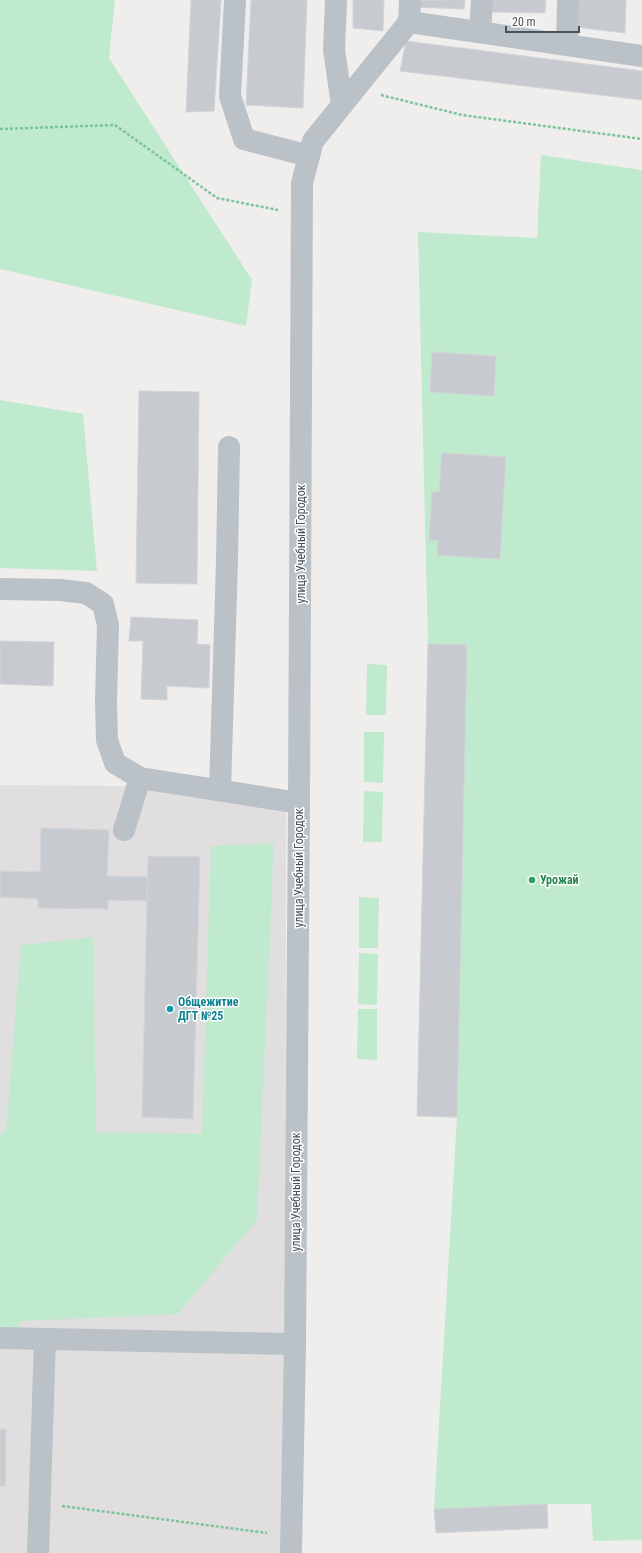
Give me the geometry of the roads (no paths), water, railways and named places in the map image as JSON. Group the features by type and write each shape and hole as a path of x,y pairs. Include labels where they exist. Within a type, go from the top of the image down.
{"street":[{"path":"235,0 230,96 244,139 309,156"},
{"path":"336,0 334,50 342,105"},
{"path":"410,0 409,22 642,56"},
{"path":"480,32 482,0"},
{"path":"566,45 568,0"},
{"name":"улица Учебный Городок","path":"292,1545 299,803 302,183 313,141 409,22"},
{"path":"220,790 228,561 229,448"},
{"path":"0,589 60,590 86,593 103,604 108,625 106,703 107,740 115,762 140,778 299,803"},
{"path":"124,830 140,778"},
{"path":"0,1338 295,1344"},
{"path":"38,1553 45,1338"}],"place":[{"name":"Урожай","path":"532,880"},
{"name":"Общежитие ДГТ №25","path":"170,1009"}]}
